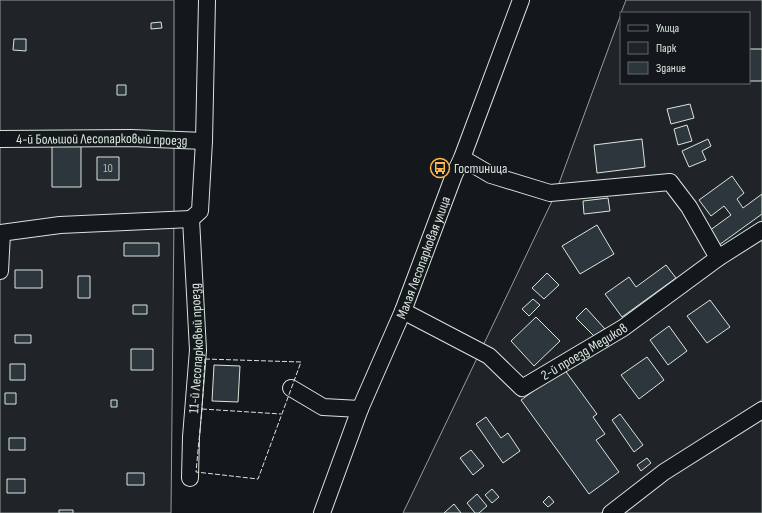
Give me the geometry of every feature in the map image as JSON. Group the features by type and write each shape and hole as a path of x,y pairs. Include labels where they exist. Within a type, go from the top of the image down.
{"street":[{"path":"0,271 1,233 60,225 191,219 200,211 204,142 207,0"},
{"name":"Малая Лесопарковая улица","path":"322,513 360,409 402,311 462,158 521,0"},
{"name":"4-й Большой Лесопарковый проезд","path":"0,138 131,138 204,142"},
{"path":"462,158 491,175 550,193 670,182 689,207 718,258"},
{"name":"11-й Лесопарковый проезд","path":"190,478 191,437 198,350 191,219"},
{"name":"2-й проезд Медиков","path":"402,311 489,356 522,388 623,328 718,258 762,230"},
{"path":"291,388 323,406 360,409"},
{"path":"611,513 664,472 762,410"}],"green space":[{"path":"0,0 174,0 174,217 171,513 0,513"},
{"path":"626,0 762,0 762,400 660,466 601,513 403,513 554,197 620,17 620,84 750,84 750,12 621,12"},
{"path":"762,418 762,513 622,513 668,477"}],"building":[{"path":"161,22 162,28 151,29 151,23"},
{"path":"14,39 26,39 26,51 13,50"},
{"path":"750,49 762,49 762,81 750,81"},
{"path":"117,85 126,85 126,95 117,95"},
{"path":"690,104 694,118 671,124 667,109"},
{"path":"687,125 692,141 678,145 674,129"},
{"path":"642,139 645,167 597,173 594,145"},
{"path":"708,139 711,146 702,151 706,160 689,167 682,151"},
{"path":"52,146 81,146 81,187 52,187"},
{"path":"97,157 119,157 119,180 97,180"},
{"path":"732,176 744,193 737,199 743,208 762,194 762,214 719,245 709,231 731,215 724,206 711,216 699,200"},
{"path":"608,198 610,211 584,214 583,201"},
{"path":"597,225 614,254 580,274 562,246"},
{"path":"124,243 159,243 159,256 124,256"},
{"path":"666,265 676,278 622,317 605,294 629,277 636,287"},
{"path":"15,270 42,270 42,288 15,288"},
{"path":"547,273 559,285 544,299 532,288"},
{"path":"78,276 90,276 90,298 78,298"},
{"path":"533,299 540,305 529,316 522,309"},
{"path":"710,300 730,327 707,343 687,316"},
{"path":"133,305 147,305 147,314 133,314"},
{"path":"586,308 605,329 594,336 576,318"},
{"path":"536,317 560,341 534,366 511,341"},
{"path":"669,326 687,351 668,365 650,340"},
{"path":"15,335 31,335 31,343 15,343"},
{"path":"131,349 153,349 153,370 131,370"},
{"path":"647,357 664,380 639,399 621,375"},
{"path":"10,364 25,364 25,380 10,380"},
{"path":"214,365 240,366 238,402 212,401"},
{"path":"564,369 597,414 593,417 605,434 596,440 619,472 589,494 521,400"},
{"path":"5,393 16,393 16,404 5,404"},
{"path":"111,400 117,400 117,407 111,407"},
{"path":"620,414 643,445 634,452 612,420"},
{"path":"486,417 501,438 508,433 520,451 503,463 476,424"},
{"path":"9,438 25,438 25,450 9,450"},
{"path":"471,450 484,466 473,475 460,458"},
{"path":"647,458 651,463 641,471 637,465"},
{"path":"127,473 144,473 144,485 127,485"},
{"path":"7,479 25,479 25,493 7,493"},
{"path":"492,489 499,497 492,503 485,495"},
{"path":"477,494 487,506 479,513 475,513 467,503"},
{"path":"549,496 554,502 548,507 543,502"},
{"path":"454,504 461,513 444,513"},
{"path":"59,510 73,510 73,513 59,513"}],"fence":[{"path":"205,359 301,362 258,479 196,472 205,359"},
{"path":"202,409 281,414"}],"place":[{"name":"Гостиница","path":"440,168"}]}
